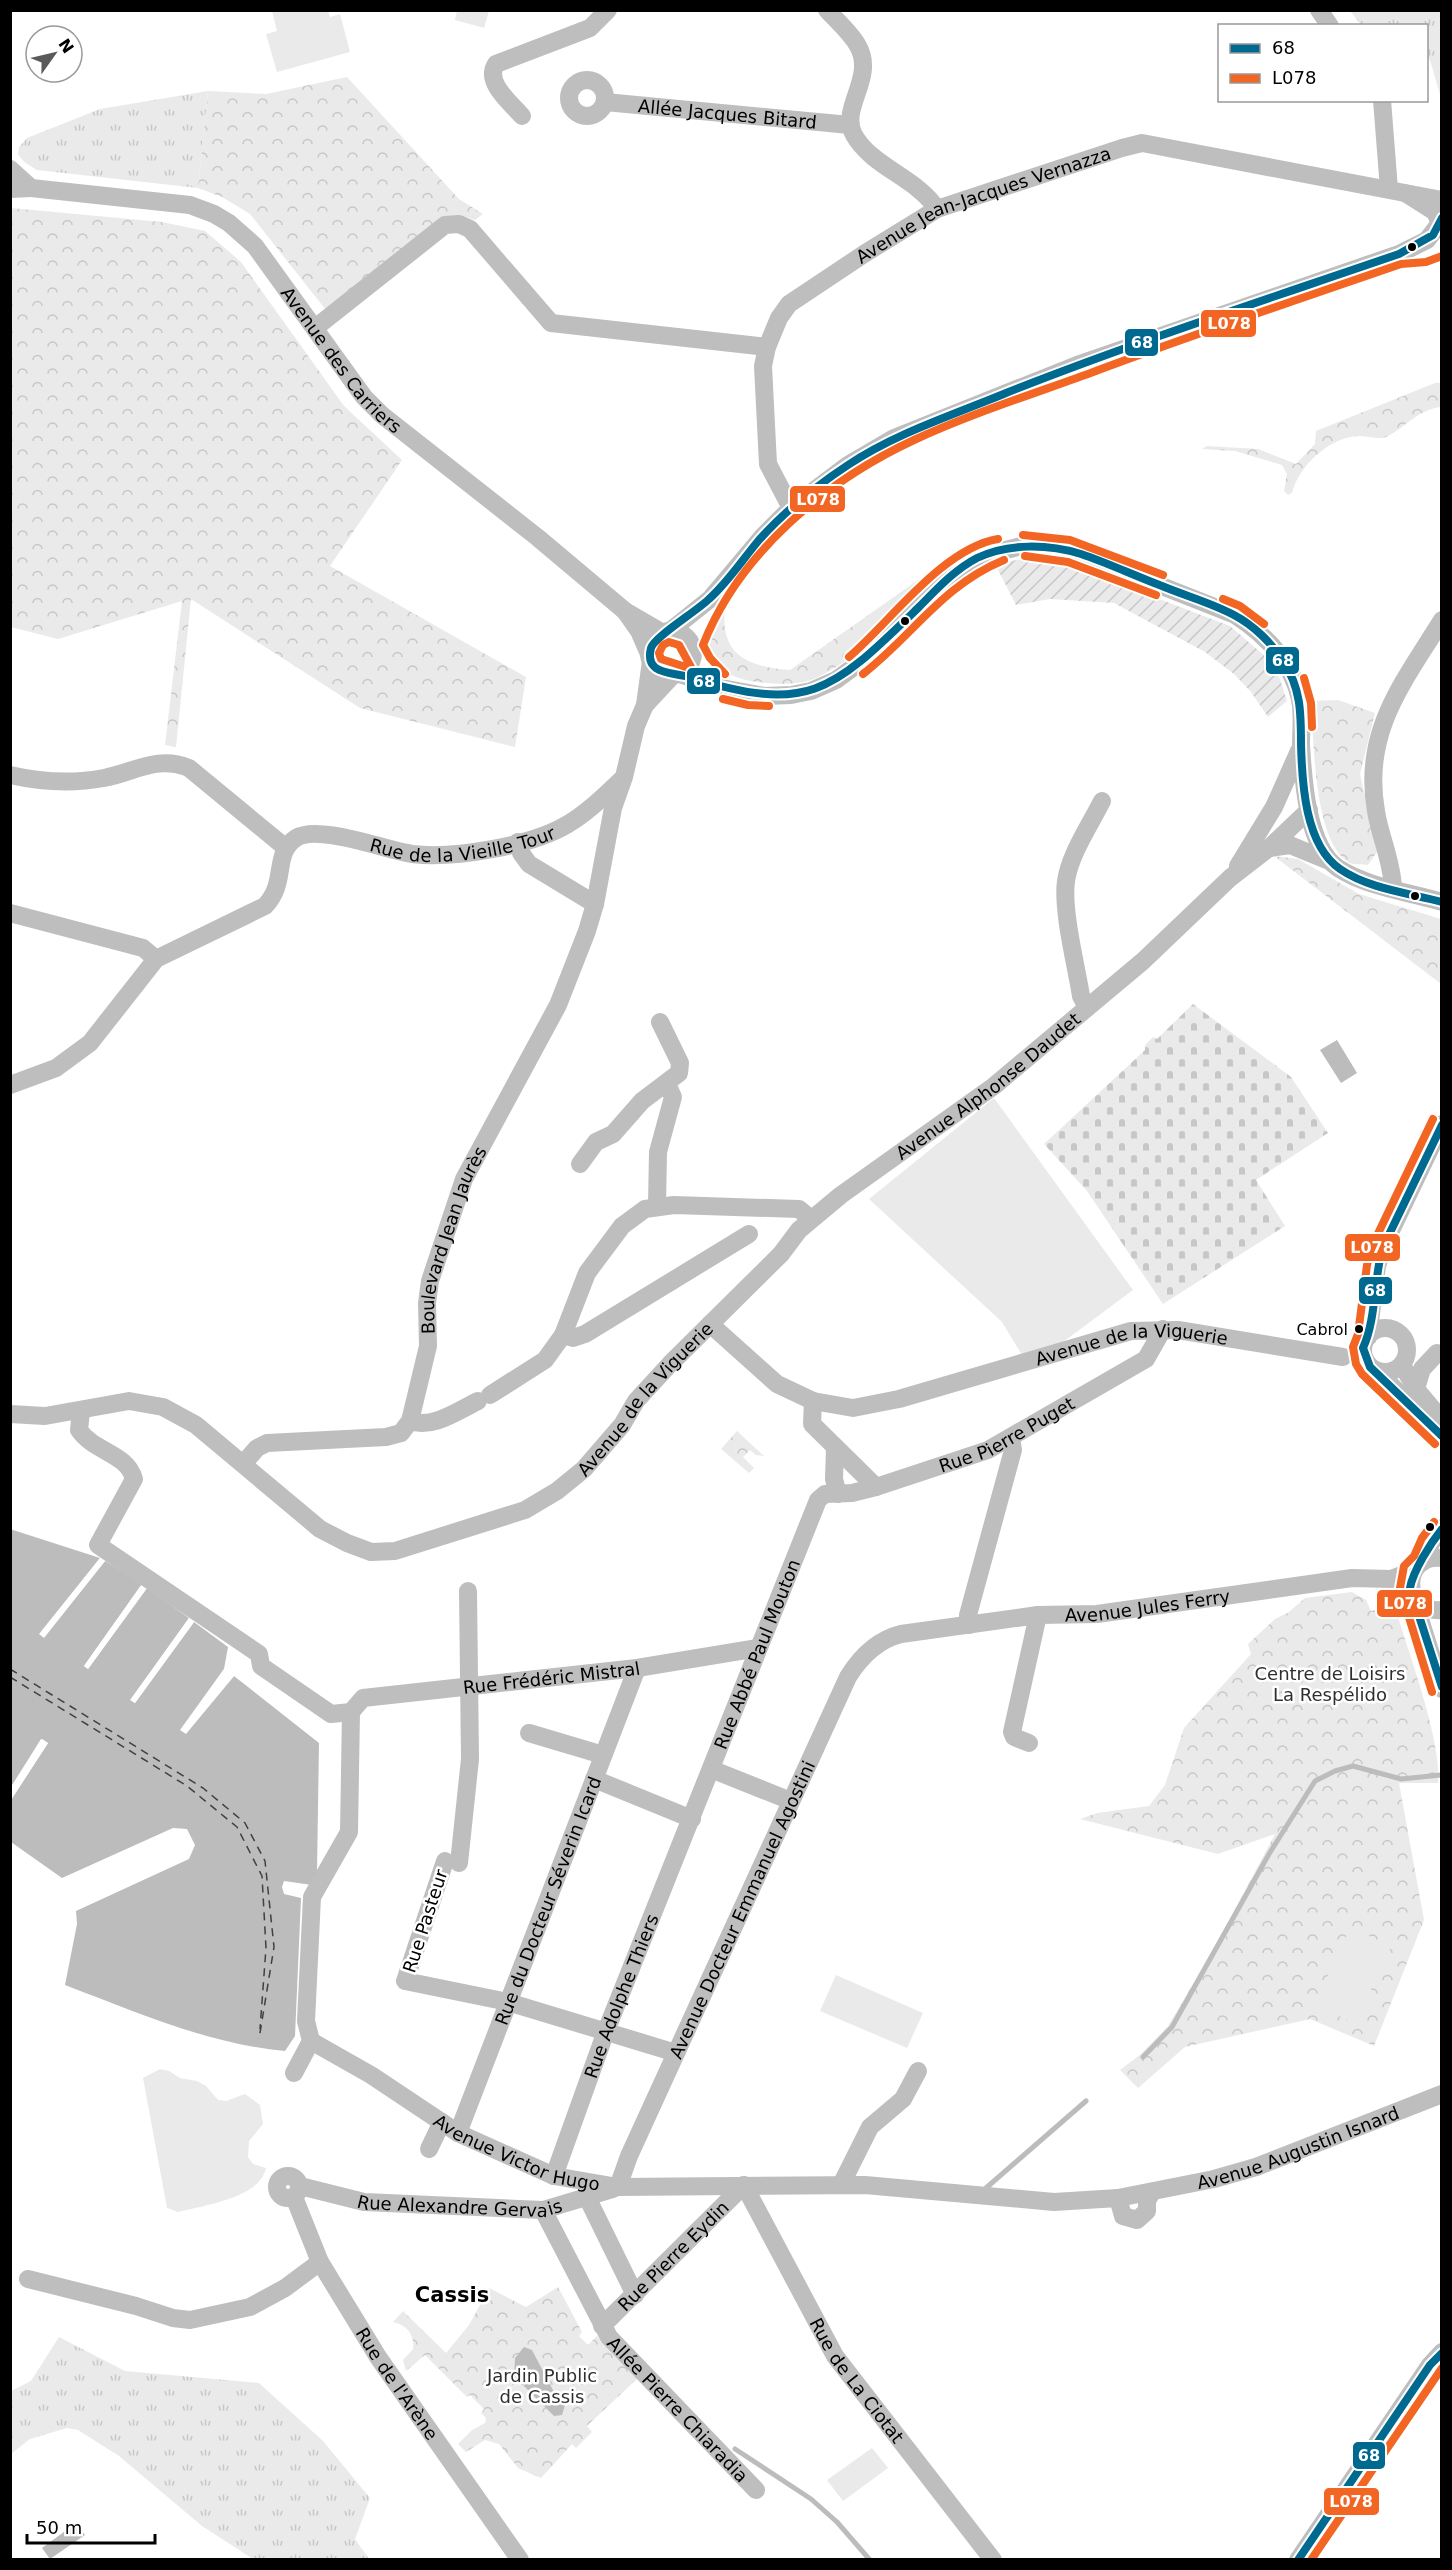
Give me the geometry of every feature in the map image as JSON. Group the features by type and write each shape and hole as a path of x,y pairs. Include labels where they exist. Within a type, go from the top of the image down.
{"street":[{"path":"522,116 496,86 492,71 496,64 590,28 608,10"},
{"path":"827,10 858,46 864,71 850,125 861,145 929,199 937,209"},
{"path":"1319,10 1329,24"},
{"name":"Allée Jacques Bitard","path":"605,102 850,125"},
{"path":"1382,102 1397,191"},
{"name":"Avenue Jean-Jacques Vernazza","path":"791,508 768,464 763,366 767,347 779,318 800,295 937,209 1122,147 1142,143 1442,200"},
{"path":"10,169 31,188"},
{"name":"Avenue des Carriers","path":"10,189 31,188 190,205 214,214 243,233 255,246 364,396 382,415 537,537 625,611 667,632"},
{"name":"Avenue Jean-Jacques Vernazza","path":"1397,191 1435,212 1441,224"},
{"path":"315,328 445,225 459,224 470,229 551,323 767,347"},
{"path":"645,705 653,641 710,599 763,536 791,508 848,465 894,438 1077,365 1399,254 1427,240 1441,224"},
{"path":"1399,254 1424,252 1442,245"},
{"path":"650,658 661,673 727,689 765,696 811,691 836,680 866,658 948,578 979,558 1025,545 1078,554 1235,615 1257,629 1278,653 1295,683 1300,701 1301,744 1309,810 1321,848 1332,863"},
{"path":"645,705 676,675 690,665 710,599"},
{"name":"Avenue des Carriers","path":"625,611 639,631 650,658"},
{"path":"1393,888 1390,862 1376,811 1372,763 1387,709 1442,620"},
{"path":"667,632 683,634 712,676 727,689"},
{"name":"Boulevard Jean Jaurès","path":"410,1421 428,1346 426,1303 430,1281 464,1179 558,1005 587,931 595,904 613,808 624,777 636,726 645,705"},
{"path":"1230,878 1286,782 1301,744"},
{"path":"10,775 57,782 81,781 106,777 152,762 172,762 189,768 286,848 277,889 265,906 156,959 90,1043 56,1068 10,1085"},
{"name":"Rue de la Vieille Tour","path":"286,848 299,836 319,833 412,854 463,854 518,842 568,824 624,777"},
{"path":"1087,1008 1081,996 1066,898 1066,880 1074,858 1102,801"},
{"path":"1261,828 1276,817 1309,810"},
{"name":"Avenue Alphonse Daudet","path":"710,1324 781,1254 795,1233 994,1086 1143,961 1230,878 1269,848 1309,810"},
{"path":"518,842 521,853 529,864 595,904"},
{"path":"1269,848 1290,845 1332,863 1357,878 1442,902"},
{"path":"10,913 143,948 156,959"},
{"path":"580,1164 596,1142 613,1134 642,1101 679,1073 681,1068 668,1035 660,1022"},
{"path":"657,1205 658,1152 673,1097 667,1084"},
{"path":"1439,1354 1404,1359 1390,1372 1373,1369 1363,1354 1383,1247 1442,1124"},
{"path":"244,1463 257,1448 267,1443 386,1437 401,1433 410,1421 419,1424 432,1423 484,1398 545,1360 563,1335 587,1273 604,1248 633,1215 657,1205 799,1209 812,1219"},
{"path":"563,1335 573,1338 585,1334 749,1234"},
{"path":"1374,1286 1395,1331 1404,1340 1404,1359 1416,1389 1442,1420"},
{"name":"Avenue de la Viguerie","path":"10,1414 45,1416 129,1401 163,1407 196,1425 320,1529 371,1552 394,1551 503,1519 539,1502 584,1469 630,1414 636,1401 710,1324 777,1384 813,1401 853,1408 899,1399 1131,1331 1163,1329 1292,1348 1343,1358 1373,1369 1442,1436"},
{"path":"1343,1358 1357,1350 1366,1339 1383,1328 1395,1331"},
{"name":"Rue Pierre Puget","path":"832,1494 876,1487 988,1450 1146,1359 1163,1329"},
{"path":"1416,1389 1422,1369 1439,1354"},
{"path":"813,1401 812,1424 876,1487"},
{"path":"81,1411 79,1430 87,1441 124,1461 131,1468 134,1479 98,1545 259,1654 261,1666 331,1714 351,1712 349,1832 312,1898 306,2021 311,2041 294,2073"},
{"path":"969,1625 968,1615 1013,1450 1011,1437"},
{"path":"832,1494 834,1448"},
{"name":"Rue Abbé Paul Mouton","path":"692,1819 818,1500 832,1494"},
{"path":"1442,1528 1431,1542 1418,1566 1410,1588 1422,1633 1432,1655 1442,1689"},
{"name":"Avenue Jules Ferry","path":"880,1642 902,1634 1038,1615 1097,1614 1352,1578 1391,1579 1442,1558"},
{"name":"Rue Pasteur","path":"468,1592 470,1759 452,1862 405,1981 508,2002"},
{"path":"1413,1597 1427,1609 1442,1611"},
{"path":"1432,1655 1432,1627 1434,1619 1442,1611"},
{"path":"1029,1743 1014,1737 1012,1732 1038,1615"},
{"name":"Avenue Docteur Emmanuel Agostini","path":"618,2187 676,2053 848,1677 866,1653 880,1642"},
{"name":"Rue Frédéric Mistral","path":"351,1712 363,1698 637,1668 758,1648"},
{"name":"Rue du Docteur Séverin Icard","path":"458,2133 637,1668"},
{"path":"529,1732 603,1755"},
{"path":"711,1769 791,1801"},
{"path":"594,1779 692,1819"},
{"name":"Rue Adolphe Thiers","path":"554,2176 606,2031 692,1819"},
{"path":"508,2002 676,2053"},
{"name":"Avenue Victor Hugo","path":"311,2041 371,2075 458,2133 554,2176 618,2187 841,2185"},
{"path":"841,2185 870,2127 903,2099 918,2072"},
{"name":"Avenue Augustin Isnard","path":"841,2185 1054,2202 1118,2198 1256,2167 1442,2094"},
{"path":"429,2149 442,2122"},
{"name":"Rue Pierre Eydin","path":"602,2326 744,2185"},
{"name":"Rue de La Ciotat","path":"744,2185 835,2356 993,2559"},
{"name":"Rue Alexandre Gervais","path":"297,2191 364,2202 543,2210 618,2187"},
{"name":"Rue de l'Arène","path":"297,2191 320,2262 396,2384 520,2559"},
{"path":"1118,2198 1123,2216 1137,2220 1147,2211 1147,2201 1152,2192"},
{"path":"587,2198 635,2295"},
{"name":"Allée Pierre Chiaradia","path":"543,2210 602,2326 615,2345 756,2490"},
{"path":"28,2279 136,2306 173,2318 190,2320 250,2307 285,2288 320,2262"},
{"path":"1298,2559 1430,2365 1442,2352"}],"green space":[{"path":"272,11 328,11 330,17 340,14 350,52 277,72 266,34 277,31"},
{"path":"457,11 489,11 484,28 455,20"},
{"path":"1350,11 1441,11 1441,98 1428,58 1428,24 1360,24"},
{"path":"347,77 459,199 483,214 475,220 460,215 438,220 326,310 250,214 222,197 198,188 208,91 266,94"},
{"path":"208,91 198,188 37,170 24,162 18,154 19,147 27,138 100,109"},
{"path":"11,208 162,222 205,231 241,262 344,406 402,460 330,566 526,677 515,747 360,708 191,599 176,747 165,745 182,601 58,639 11,627"},
{"path":"1435,383 1441,383 1441,407 1426,411 1386,437 1359,436 1326,447 1308,463 1292,493 1288,495 1284,491 1287,474 1282,465 1235,451 1202,449 1207,446 1258,449 1296,464 1315,444 1316,431"},
{"path":"1027,558 1065,563 1230,626 1266,657 1279,676 1287,701 1268,717 1251,692 1234,674 1205,652 1114,603 1050,599 1016,605 995,564"},
{"path":"928,573 934,582 864,647 816,678 785,684 746,680 730,674 719,666 712,656 711,629 727,596 724,615 725,630 736,652 745,659 758,664 790,670"},
{"path":"1338,700 1375,713 1360,774 1377,852 1368,865 1350,863 1338,852 1329,835 1322,813 1315,764 1311,701"},
{"path":"1274,856 1298,859 1359,894 1441,919 1441,984"},
{"path":"1193,1004 1291,1077 1328,1133 1256,1180 1285,1226 1163,1304 1087,1191 1044,1144 1145,1050 1145,1045 1153,1037 1157,1039"},
{"path":"994,1098 1133,1290 1055,1348 1022,1355 1002,1322 869,1199"},
{"path":"737,1431 764,1456 756,1455 750,1450 743,1457 754,1468 749,1473 721,1449"},
{"name":"Centre de Loisirs La Respélido","path":"1352,1592 1366,1600 1371,1611 1394,1604 1429,1719 1438,1765 1438,1783 1399,1783 1424,1920 1374,2046 1310,2019 1185,2047 1138,2088 1120,2070 1141,2054 1168,2026 1215,1947 1275,1834 1218,1854 1080,1819 1097,1813 1149,1806 1165,1785 1184,1728 1251,1654 1248,1644 1275,1619 1289,1612 1305,1598"},
{"path":"1351,1927 1391,1947 1355,2024 1314,2004"},
{"path":"836,1975 923,2013 907,2048 820,2011"},
{"path":"160,2069 169,2071 180,2078 197,2081 206,2086 218,2100 226,2101 245,2094 260,2105 263,2124 249,2141 248,2157 253,2164 266,2168 262,2178 253,2187 230,2199 178,2212 167,2208 143,2078"},
{"name":"Jardin Public de Cassis","path":"558,2287 582,2332 579,2336 588,2345 597,2336 639,2377 587,2426 592,2432 576,2448 572,2444 541,2478 518,2468 499,2444 485,2440 466,2452 458,2444 472,2430 485,2423 486,2418 481,2413 484,2409 470,2395 467,2397 425,2355 406,2371 403,2360 413,2349 413,2339 406,2328 393,2322 403,2311 446,2353 469,2325 489,2288 526,2307"},
{"path":"59,2337 125,2371 259,2383 323,2441 370,2498 355,2539 369,2559 253,2559 202,2526 119,2456 78,2430 67,2428 30,2439 11,2454 11,2391 31,2381"},
{"path":"872,2448 888,2468 843,2501 827,2480"}],"shaded area":[{"path":"1337,1040 1357,1073 1341,1083 1320,1050"},
{"path":"10,1529 100,1558 40,1634 44,1637 105,1561 142,1584 84,1666 88,1669 147,1588 189,1618 131,1700 135,1703 194,1622 228,1647 224,1669 181,1730 186,1733 234,1676 319,1743 317,1871 312,1885 284,1881 282,1887 284,1894 301,1898 295,2036 285,2051 228,2042 173,2026 65,1985 77,1924 76,1911 189,1859 195,1845 187,1829 173,1828 62,1878 11,1842 11,1800 48,1743 42,1739 11,1787"},
{"path":"524,2347 532,2350 555,2394 560,2393 565,2405 562,2415 554,2416 514,2376 515,2358"},
{"path":"76,2523 85,2535 50,2559 42,2548"}],"pier":[{"path":"100,1558 105,1561 44,1638 39,1634"},
{"path":"142,1584 147,1588 88,1669 84,1666"},
{"path":"189,1618 194,1622 135,1703 130,1700"},
{"path":"224,1669 227,1670 185,1730 232,1674 234,1676 186,1734 180,1730"},
{"path":"41,1739 48,1743 11,1800 10,1795 44,1744 42,1743 11,1790 11,1787"}],"waterway":[{"path":"1143,2057 1172,2027 1269,1854 1315,1781 1335,1771 1353,1766 1401,1779 1441,1775"},
{"path":"986,2188 1086,2101"},
{"path":"735,2449 811,2499 837,2522 870,2560"}],"ferry route":[{"path":"10,1669 203,1788 245,1823 265,1861 274,1947 259,2039"},
{"path":"10,1677 187,1786 237,1827 262,1876 266,1948 260,2029"}],"transit line":[{"name":"68","path":"1442,218 1433,235 1399,254 1103,356 925,425 885,443 824,482 779,519 716,592 654,643 650,657 655,668 668,673 764,694 792,694 817,688 840,676 863,659 961,568 977,558 1002,550 1028,547 1055,548 1081,554 1226,611 1241,619 1261,635 1283,661 1297,691 1305,794 1308,812 1319,845 1328,858 1351,876 1390,890 1442,902"},
{"name":"L078","path":"725,674 710,658 703,645 719,611 739,580 762,551 789,523 849,476 881,457 914,440 1000,405 1166,345 1401,264 1426,262 1442,256"},
{"name":"L078","path":"1023,535 1070,540 1163,575"},
{"name":"L078","path":"849,657 937,571 977,545 998,539"},
{"name":"L078","path":"1025,556 1068,562 1156,595"},
{"name":"L078","path":"863,674 963,583 982,570 1004,560"},
{"name":"L078","path":"1223,599 1240,606 1264,624"},
{"name":"L078","path":"669,642 679,645 692,669 661,659 659,653 663,645 669,642"},
{"name":"L078","path":"1304,678 1311,703 1312,727"},
{"name":"L078","path":"723,699 748,705 769,706"},
{"name":"L078","path":"1433,1119 1373,1244 1367,1265 1358,1334 1353,1347 1356,1364 1362,1374 1435,1444"},
{"name":"68","path":"1442,1125 1383,1247 1371,1324 1363,1348 1370,1367 1442,1436"},
{"name":"L078","path":"1432,1692 1400,1588 1404,1566 1414,1556 1422,1538 1434,1522"},
{"name":"68","path":"1442,1529 1423,1558 1410,1588 1442,1687"},
{"name":"68","path":"1298,2560 1430,2365 1442,2353"},
{"name":"L078","path":"1311,2560 1442,2368"}],"place":[{"name":"Cabrol","path":"1359,1329"}],"district":[{"name":"Cassis","path":"452,2295"}]}
